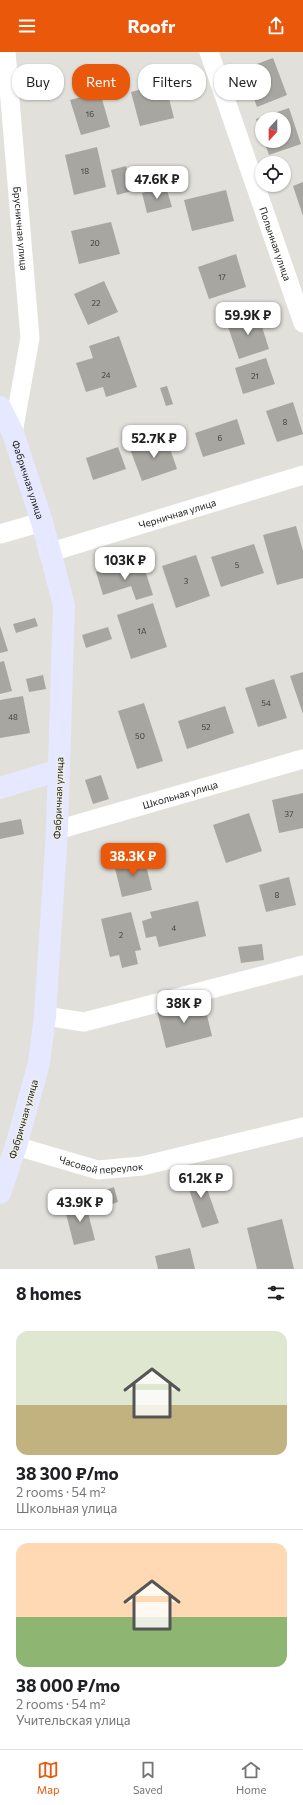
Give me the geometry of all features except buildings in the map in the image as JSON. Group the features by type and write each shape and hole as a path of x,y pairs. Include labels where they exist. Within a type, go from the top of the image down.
{"street":[{"name":"Брусничная улица","path":"6,52 30,338 9,405"},
{"name":"Полынная улица","path":"209,52 303,323"},
{"name":"Фабричная улица","path":"0,1193 16,1146 39,1063 45,1016 57,830 64,604 51,552 13,433 9,405"},
{"name":"Черничная улица","path":"51,552 303,474"},
{"path":"0,534 42,522"},
{"name":"Школьная улица","path":"57,830 303,759"},
{"path":"0,788 59,770"},
{"path":"45,1016 84,1022 303,965"},
{"name":"Часовой переулок","path":"16,1146 98,1170 142,1166 303,1127"}]}
